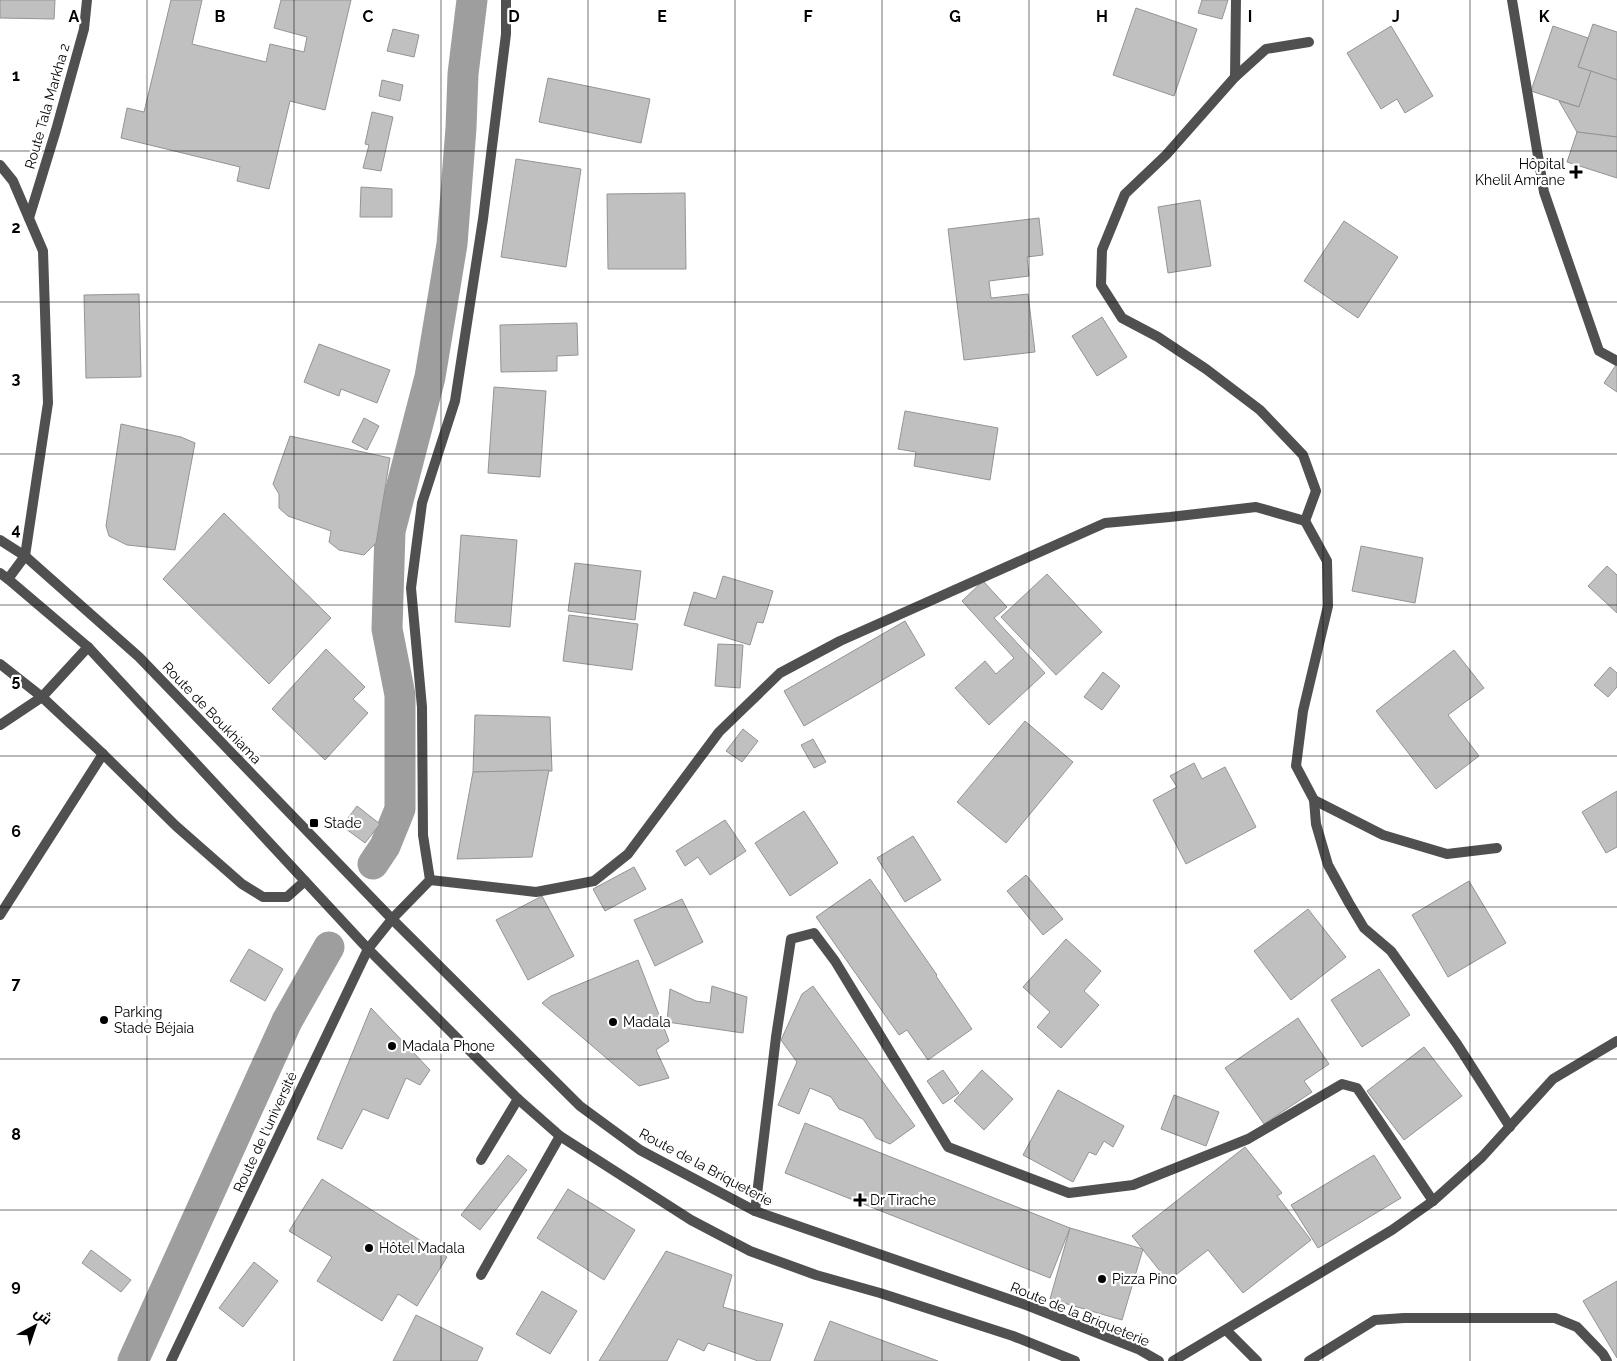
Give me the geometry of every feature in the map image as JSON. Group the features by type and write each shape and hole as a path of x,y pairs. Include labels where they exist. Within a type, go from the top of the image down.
{"street":[{"name":"Route Tala Markha 2","path":"29,218 84,29 87,0"},
{"path":"506,0 506,34 485,209 455,401 422,503 411,588 422,706 422,835 430,880 536,892 594,881 628,854 719,732 780,673 840,641 1104,523 1170,518 1256,507 1305,521 1327,561 1328,606 1303,711 1296,766 1314,800 1316,824 1328,865 1364,928 1391,951 1458,1044 1510,1127"},
{"path":"1235,77 1236,0"},
{"path":"1512,0 1544,192 1599,351 1617,362"},
{"path":"1305,521 1316,491 1303,455 1260,410 1206,369 1158,337 1122,318 1100,285 1102,250 1125,194 1166,155 1235,77 1266,49 1309,42"},
{"path":"0,165 13,182 43,251 48,403 25,556 4,576 88,647 368,948 518,1099 560,1136 691,1220 750,1250 816,1275 880,1293 1013,1336 1052,1357 1076,1361"},
{"name":"Route de Boukhiama","path":"0,540 25,556 139,657 392,919"},
{"path":"0,725 42,697 88,647"},
{"path":"0,664 42,697 176,826 242,884 263,897 287,897 305,880"},
{"path":"0,915 103,754"},
{"path":"1314,800 1384,835 1447,854 1497,848"},
{"name":"Route de l'université","path":"171,1361 368,948 392,919 430,880"},
{"name":"Route de la Briqueterie","path":"392,919 580,1106 640,1150 755,1211 1029,1306 1138,1349 1159,1361"},
{"path":"755,1211 776,1037 791,939 814,933 836,961 948,1147 1069,1193 1133,1185 1248,1139 1342,1084 1357,1088 1433,1201"},
{"path":"1173,1361 1392,1230 1433,1201 1482,1157 1552,1079 1617,1041"},
{"path":"481,1160 518,1099"},
{"path":"481,1276 560,1136"},
{"path":"1309,1361 1375,1320 1404,1318 1555,1318 1577,1327 1603,1354 1607,1361"},
{"path":"1226,1330 1257,1361"}],"building":[{"path":"0,0 55,0 54,19 0,18"},
{"path":"171,0 202,0 192,44 266,62 270,44 304,52 307,37 274,28 281,0 351,0 325,110 290,101 269,189 237,181 240,167 121,138 127,108 144,112"},
{"path":"1202,0 1228,0 1222,19 1198,13"},
{"path":"1136,8 1197,29 1174,96 1113,75"},
{"path":"1593,24 1617,32 1617,80 1578,67"},
{"path":"1391,26 1433,96 1405,113 1397,99 1381,109 1347,53"},
{"path":"1553,26 1588,38 1578,67 1591,71 1579,107 1531,91"},
{"path":"393,29 419,35 414,57 387,51"},
{"path":"1591,71 1617,80 1617,137 1577,132 1559,101 1579,107"},
{"path":"548,78 650,99 641,143 539,122"},
{"path":"382,80 403,85 400,101 379,96"},
{"path":"372,112 393,117 381,171 363,168 369,145 365,144"},
{"path":"1577,132 1617,137 1617,178 1567,162"},
{"path":"516,159 581,169 566,267 501,257"},
{"path":"361,187 392,189 392,217 360,217"},
{"path":"685,193 686,269 608,269 607,194"},
{"path":"1200,200 1211,266 1168,273 1158,207"},
{"path":"1039,218 1043,255 1027,257 1029,276 989,281 991,298 1028,294 1035,352 964,360 948,229"},
{"path":"1344,221 1398,257 1358,318 1304,281"},
{"path":"139,294 141,377 86,378 84,295"},
{"path":"1102,317 1127,357 1097,376 1072,336"},
{"path":"577,323 578,355 557,356 557,371 501,372 500,325"},
{"path":"319,344 390,370 377,403 341,389 339,396 304,382"},
{"path":"1617,365 1617,392 1604,383"},
{"path":"494,387 546,391 540,477 488,473"},
{"path":"905,411 998,428 990,480 914,466 916,452 898,449"},
{"path":"364,418 379,426 367,450 352,442"},
{"path":"121,424 181,437 195,443 175,550 127,545 109,536 106,526"},
{"path":"290,436 390,458 376,543 364,555 339,550 329,542 331,531 288,516 279,508 279,494 273,484"},
{"path":"224,513 331,618 269,684 163,579"},
{"path":"461,535 517,540 510,627 455,622"},
{"path":"1361,546 1423,558 1415,603 1352,591"},
{"path":"575,563 641,571 635,620 568,611"},
{"path":"1607,566 1617,575 1617,613 1588,586"},
{"path":"1047,574 1102,632 1056,675 1001,617"},
{"path":"723,576 773,591 763,623 757,622 750,645 684,625 694,592 716,599"},
{"path":"983,581 1007,607 994,618 1045,673 989,725 955,688 985,661 996,674 1014,658 962,601"},
{"path":"569,615 638,624 632,670 563,661"},
{"path":"905,621 925,655 804,726 784,691"},
{"path":"718,644 743,645 740,688 715,686"},
{"path":"326,649 365,687 353,699 368,713 325,760 272,709"},
{"path":"1454,650 1484,688 1448,715 1479,756 1436,789 1376,711"},
{"path":"1610,667 1617,673 1617,687 1608,697 1594,685"},
{"path":"1103,672 1120,686 1102,710 1084,697"},
{"path":"475,715 550,717 552,771 473,772"},
{"path":"1025,721 1073,762 1006,843 957,802"},
{"path":"743,729 758,741 742,762 726,751"},
{"path":"813,739 826,762 814,768 801,745"},
{"path":"1194,763 1202,779 1225,767 1256,827 1186,864 1153,800 1177,787 1170,776"},
{"path":"549,770 532,857 457,859 473,772"},
{"path":"1617,791 1617,847 1606,853 1582,812"},
{"path":"357,806 380,824 365,843 342,826"},
{"path":"804,811 838,863 790,896 755,843"},
{"path":"725,820 746,851 710,875 698,857 685,866 676,851"},
{"path":"913,836 941,880 905,902 877,858"},
{"path":"634,867 646,889 605,911 593,889"},
{"path":"1026,875 1063,919 1043,935 1007,891"},
{"path":"870,879 972,1029 928,1060 907,1030 899,1035 816,917"},
{"path":"1469,881 1506,943 1448,977 1412,915"},
{"path":"542,896 574,956 528,980 496,920"},
{"path":"682,899 703,942 655,966 634,920"},
{"path":"1308,909 1346,957 1291,1000 1254,951"},
{"path":"1066,939 1101,971 1084,991 1099,1005 1061,1048 1037,1027 1050,1012 1023,987"},
{"path":"249,949 283,969 265,1001 230,981"},
{"name":"Madala","path":"638,960 669,1041 656,1050 669,1078 639,1086 542,1003 551,996"},
{"path":"1379,969 1410,1015 1362,1047 1331,1000"},
{"path":"712,986 747,997 743,1033 667,1022 670,989 696,1001 710,1003"},
{"path":"813,986 915,1126 890,1144 876,1138 863,1119 839,1109 831,1097 810,1088 799,1114 778,1105 797,1062 781,1040 802,994"},
{"path":"371,1008 430,1070 420,1085 406,1078 388,1119 363,1109 342,1149 317,1139"},
{"path":"1298,1018 1329,1064 1304,1081 1312,1092 1264,1124 1225,1068"},
{"path":"1424,1047 1462,1096 1404,1140 1367,1091"},
{"path":"943,1070 959,1093 943,1104 927,1081"},
{"path":"982,1070 1013,1099 984,1130 954,1101"},
{"path":"1058,1090 1124,1126 1113,1147 1104,1141 1096,1155 1089,1152 1073,1182 1023,1155"},
{"path":"1174,1095 1219,1112 1206,1146 1161,1129"},
{"path":"805,1123 1070,1228 1050,1278 785,1173"},
{"path":"1245,1147 1282,1193 1277,1196 1311,1240 1243,1293 1208,1250 1168,1281 1132,1236"},
{"path":"508,1155 527,1170 480,1230 461,1215"},
{"path":"1374,1155 1401,1198 1318,1248 1291,1205"},
{"path":"322,1179 447,1257 417,1306 398,1294 382,1321 317,1281 332,1257 289,1231"},
{"path":"568,1189 635,1230 604,1280 537,1238"},
{"path":"1070,1228 1143,1249 1122,1320 1050,1299"},
{"path":"91,1250 131,1280 121,1292 82,1263"},
{"path":"666,1251 732,1275 723,1307 783,1324 770,1361 758,1361 708,1343 704,1351 678,1339 667,1361 599,1361"},
{"path":"254,1262 278,1281 243,1327 219,1308"},
{"path":"1617,1281 1617,1358 1583,1301"},
{"path":"542,1291 577,1311 550,1354 516,1334"},
{"path":"416,1315 483,1348 477,1361 393,1361"},
{"path":"830,1321 938,1361 814,1361"}],"waterway":[{"path":"373,864 385,846 400,809 400,695 387,629 390,531 430,377 452,244 463,74 472,0"},
{"path":"133,1361 287,1021 329,947"}],"place":[{"name":"Hôpital Khelil Amrane","path":"1576,172"},
{"name":"Stade","path":"314,823"},
{"name":"Parking Stade Béjaia","path":"104,1020"},
{"name":"Madala","path":"613,1022"},
{"name":"Madala Phone","path":"392,1046"},
{"name":"Dr Tirache","path":"860,1200"},
{"name":"Hôtel Madala","path":"369,1248"},
{"name":"Pizza Pino","path":"1102,1279"}]}
